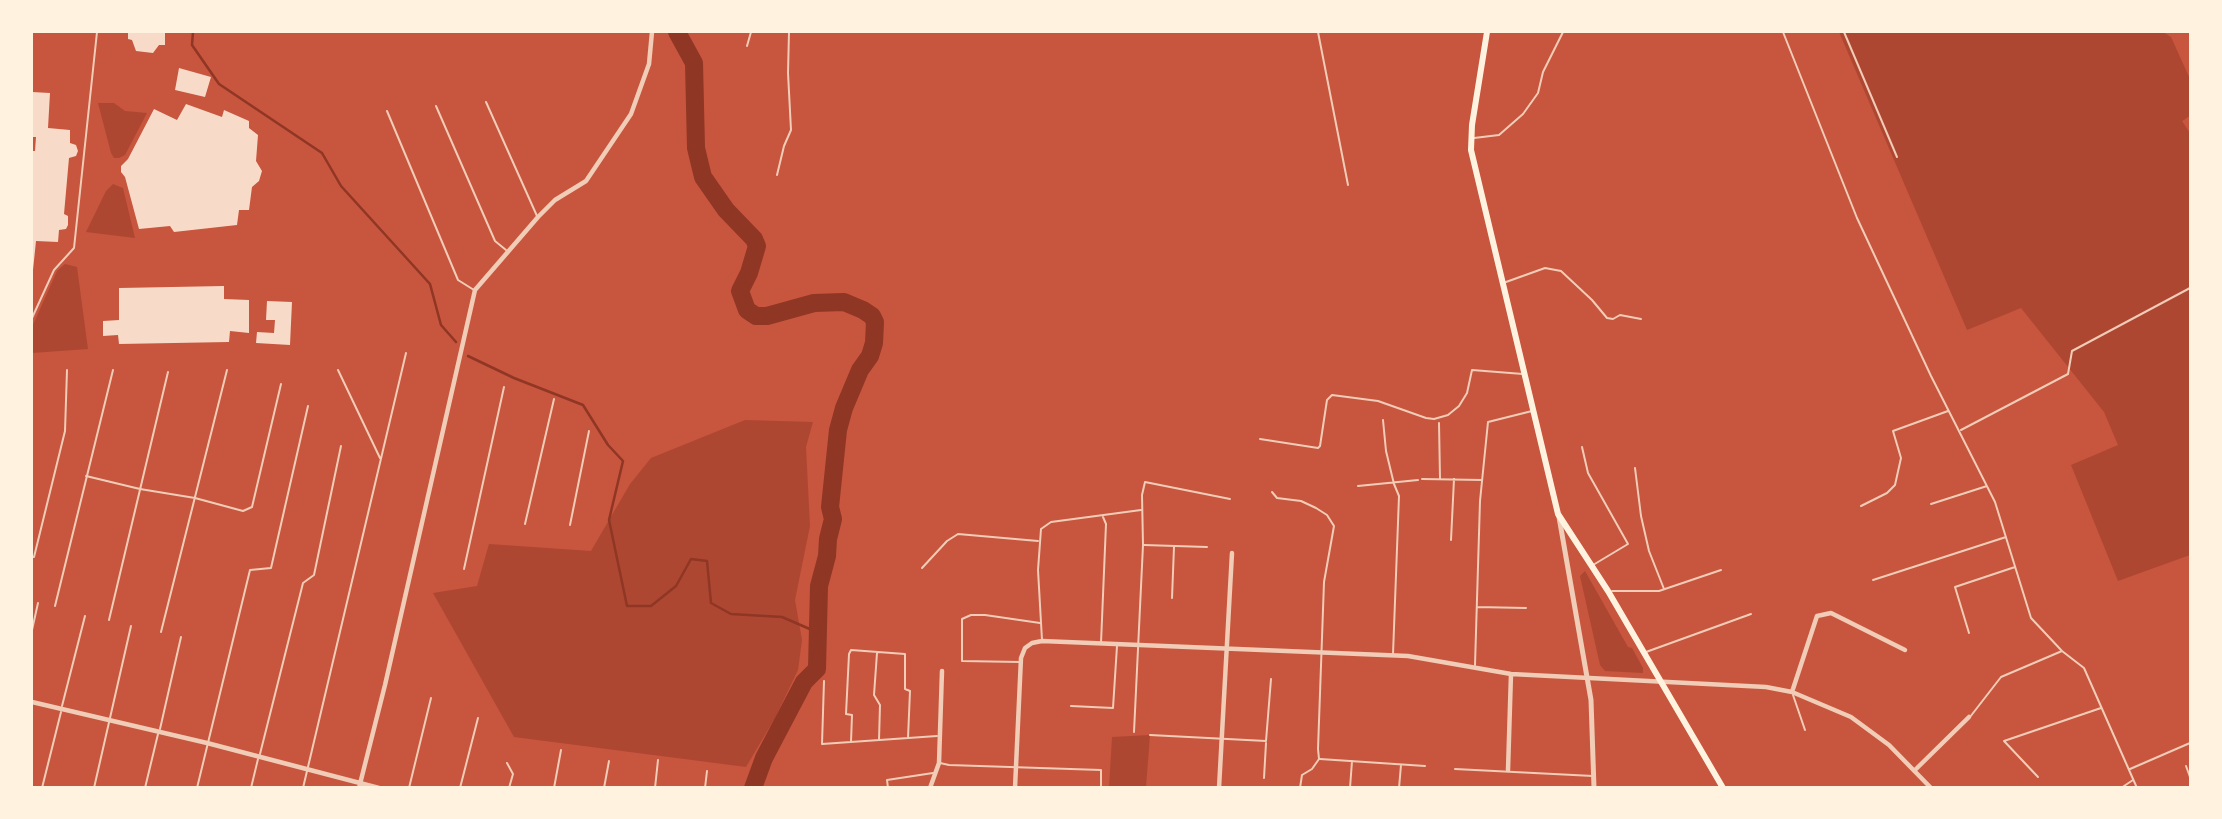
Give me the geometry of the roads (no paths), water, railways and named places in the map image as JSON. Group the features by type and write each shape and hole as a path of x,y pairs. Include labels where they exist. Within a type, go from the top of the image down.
{"main road":[{"path":"1487,32 1471,150 1558,514 1608,591 1723,788"}],"street":[{"path":"359,785 385,685 475,290 555,200 586,181 631,114 649,64 652,32"},
{"path":"1558,514 1588,676 1594,788"},
{"path":"1219,788 1232,553"},
{"path":"1792,692 1818,616 1831,613 1905,650"},
{"path":"1015,788 1021,662 1025,648 1032,642 1042,641 1393,655 1475,666 1511,674 1740,684 1792,692 1851,717 1889,745 1931,788"},
{"path":"930,788 939,763 942,671"},
{"path":"1508,770 1511,674"},
{"path":"32,702 308,768 359,785 379,788"},
{"path":"1914,770 1969,717"}],"lane":[{"path":"32,318 54,270 74,248 97,32"},
{"path":"747,46 751,32"},
{"path":"777,175 784,146 792,130 788,73 789,32"},
{"path":"1318,32 1348,185"},
{"path":"1471,138 1499,135 1523,114 1538,93 1543,72 1563,32"},
{"path":"1783,32 1857,218 1987,486 2031,618 2062,651 2084,668 2137,788"},
{"path":"1844,32 1897,157"},
{"path":"486,102 538,217"},
{"path":"436,106 495,241 507,251"},
{"path":"387,111 458,280 475,290"},
{"path":"1502,283 1545,268 1561,271 1607,318 1613,319 1620,315 1640,319"},
{"path":"1960,430 2068,374 2072,351 2190,288"},
{"path":"303,788 406,353"},
{"path":"32,557 65,431 66,370"},
{"path":"54,606 113,370"},
{"path":"161,632 227,370"},
{"path":"338,370 381,459"},
{"path":"1260,439 1318,448 1327,400 1332,395 1378,401 1434,419 1448,415 1459,406 1467,393 1472,370 1524,374"},
{"path":"109,620 168,372"},
{"path":"86,475 243,511 252,507 281,384"},
{"path":"464,569 504,387"},
{"path":"525,524 554,399"},
{"path":"197,788 250,570 271,568 308,406"},
{"path":"1475,666 1480,501 1489,422 1533,411"},
{"path":"1861,506 1887,493 1895,485 1901,458 1893,431 1949,411"},
{"path":"1383,420 1386,451 1399,496 1393,655"},
{"path":"1439,423 1440,479"},
{"path":"570,525 589,431"},
{"path":"251,788 303,583 314,575 341,446"},
{"path":"1582,447 1588,473 1628,544 1592,565"},
{"path":"1635,468 1649,551 1664,589"},
{"path":"1358,486 1420,479 1483,481"},
{"path":"1451,540 1454,479"},
{"path":"1134,732 1143,545 1142,495 1145,482 1230,499"},
{"path":"1931,504 1987,486"},
{"path":"1272,492 1277,498 1301,500 1316,508 1328,515 1334,526 1324,582 1319,759 1312,769 1302,775 1300,788"},
{"path":"1042,641 1039,541 1041,529 1051,522 1143,510"},
{"path":"1101,644 1105,524 1102,516"},
{"path":"922,568 947,541 958,534 1039,541"},
{"path":"1874,580 2006,537"},
{"path":"1143,545 1207,547"},
{"path":"1172,597 1175,546"},
{"path":"1969,633 1955,587 2015,567"},
{"path":"1608,591 1648,593 1721,570"},
{"path":"32,630 38,603"},
{"path":"1476,607 1526,608"},
{"path":"1645,653 1751,614"},
{"path":"1021,662 962,661 962,619 971,615 1008,617 1041,623"},
{"path":"42,788 85,616"},
{"path":"94,788 131,626"},
{"path":"145,788 181,637"},
{"path":"1071,706 1113,708 1118,645"},
{"path":"851,742 852,715 846,715 851,650 905,654 905,689 910,691 908,738"},
{"path":"1969,717 2001,677 2062,651"},
{"path":"877,652 873,695 880,705 878,741"},
{"path":"1264,778 1271,679"},
{"path":"824,681 822,744 938,736"},
{"path":"1792,692 1805,730"},
{"path":"409,788 431,698"},
{"path":"2038,777 2004,741 2102,707"},
{"path":"460,788 478,718"},
{"path":"1150,735 1266,741"},
{"path":"2129,769 2190,743"},
{"path":"554,788 561,750"},
{"path":"1319,759 1425,766"},
{"path":"655,788 658,760"},
{"path":"604,788 609,761"},
{"path":"1350,788 1352,761"},
{"path":"507,763 513,774 509,788"},
{"path":"939,763 1101,770 1101,788"},
{"path":"1399,788 1401,765"},
{"path":"2186,766 2190,777"},
{"path":"1455,769 1594,776"},
{"path":"705,788 707,771"},
{"path":"888,788 887,780 934,774"},
{"path":"2121,788 2133,779"}],"waterway":[{"path":"193,32 192,45 219,84 322,153 341,186 430,284 441,325 456,342"},
{"path":"677,32 694,63 696,148 703,177 726,210 754,239 757,246 740,291 747,310 756,316 767,316 814,303 844,302 863,310 872,316 875,322 870,356 860,370 838,430 830,507 833,519 819,586 817,669 804,682 764,758 753,788"},
{"path":"468,356 514,378 583,405 608,445 623,461 609,520 627,606 651,606 676,586 691,559 707,561 711,603 731,614 782,617 819,633"}]}
